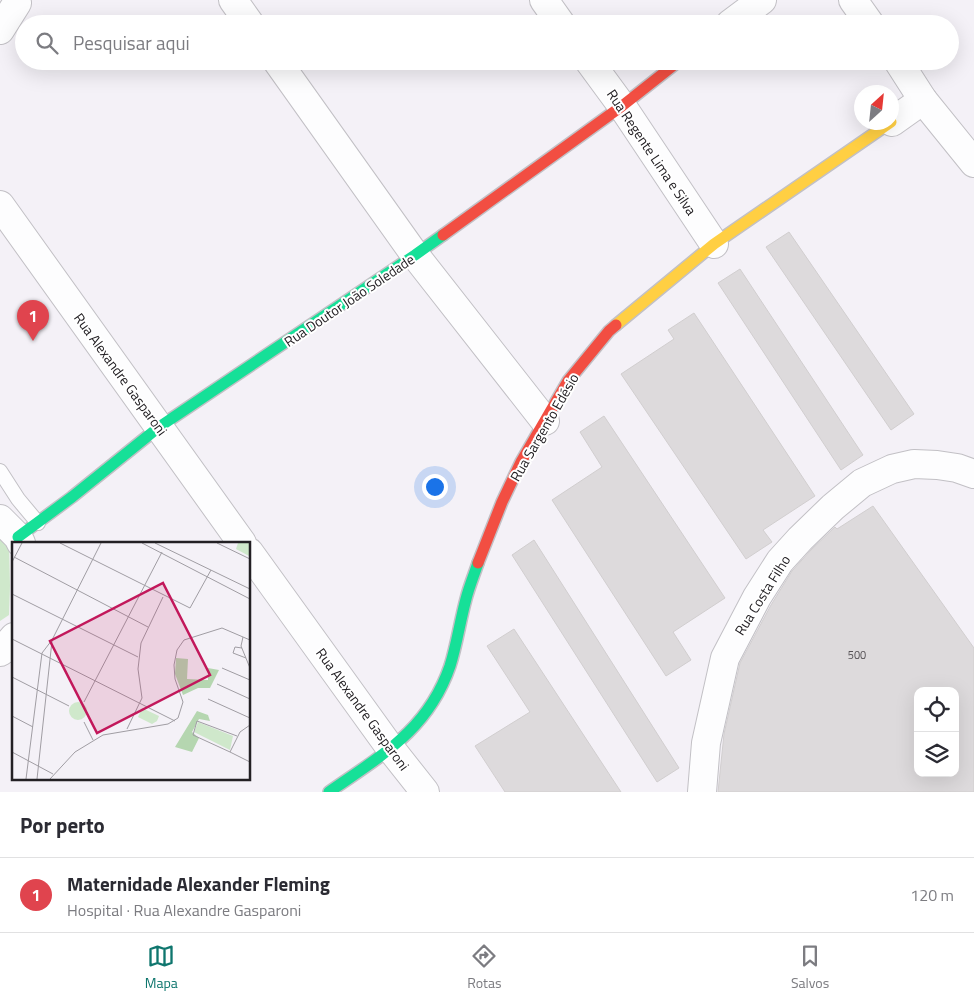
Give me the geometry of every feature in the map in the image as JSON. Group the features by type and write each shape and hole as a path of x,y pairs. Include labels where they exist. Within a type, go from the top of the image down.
{"street":[{"path":"233,0 244,15"},
{"path":"544,0 555,15"},
{"path":"742,15 762,0"},
{"path":"853,0 864,15"},
{"path":"0,30 13,5"},
{"path":"283,70 415,255 544,421"},
{"name":"Rua Regente Lima e Silva","path":"596,70 622,106 714,244"},
{"name":"Rua Doutor João Soledade","path":"19,531 72,497 159,428 415,255 622,106 668,70"},
{"path":"904,70 924,100 974,163"},
{"name":"Rua Sargento Edésio","path":"899,117 924,100"},
{"name":"Rua Sargento Edésio","path":"329,792 391,750 409,733 428,710 443,683 454,651 466,599 480,556 502,502 544,421 568,381 609,331 714,244 879,130"},
{"name":"Rua Alexandre Gasparoni","path":"0,205 241,542"},
{"name":"Rua Costa Filho","path":"702,792 706,743 725,658 757,597 780,561 833,507 862,483 892,469 914,464 937,465 957,468 974,474"},
{"name":"Rua Alexandre Gasparoni","path":"250,553 391,750 425,792"},
{"path":"0,652 12,639"}],"lane":[{"path":"0,471 18,499 19,531"}],"green space":[{"path":"0,534 9,543 10,586 9,615 0,621"}],"building":[{"path":"789,232 914,414 891,430 766,247"},
{"path":"740,269 863,455 841,470 718,283"},
{"path":"694,313 815,496 763,530 772,542 746,559 621,374 674,339 668,330"},
{"path":"604,416 725,598 673,632 691,660 666,676 552,500 602,467 580,432"},
{"path":"873,506 974,648 974,792 718,792 724,734 740,663 771,605 792,571 835,527 837,529"},
{"path":"534,540 679,768 657,782 512,555"},
{"path":"514,629 621,792 505,792 475,746 530,712 487,646"}],"traffic: fast":[{"path":"18,537 72,497 159,427 443,235"},
{"path":"329,792 385,753 416,724 429,707 441,688 450,666 467,594 478,563"}],"traffic: slow":[{"path":"616,325 714,244 879,130"}],"traffic: jam":[{"path":"443,235 622,106 668,70"},
{"path":"478,563 502,502 521,462 568,381 616,325"}],"place":[{"name":"Maternidade Alexander Fleming","path":"33,341"}]}
